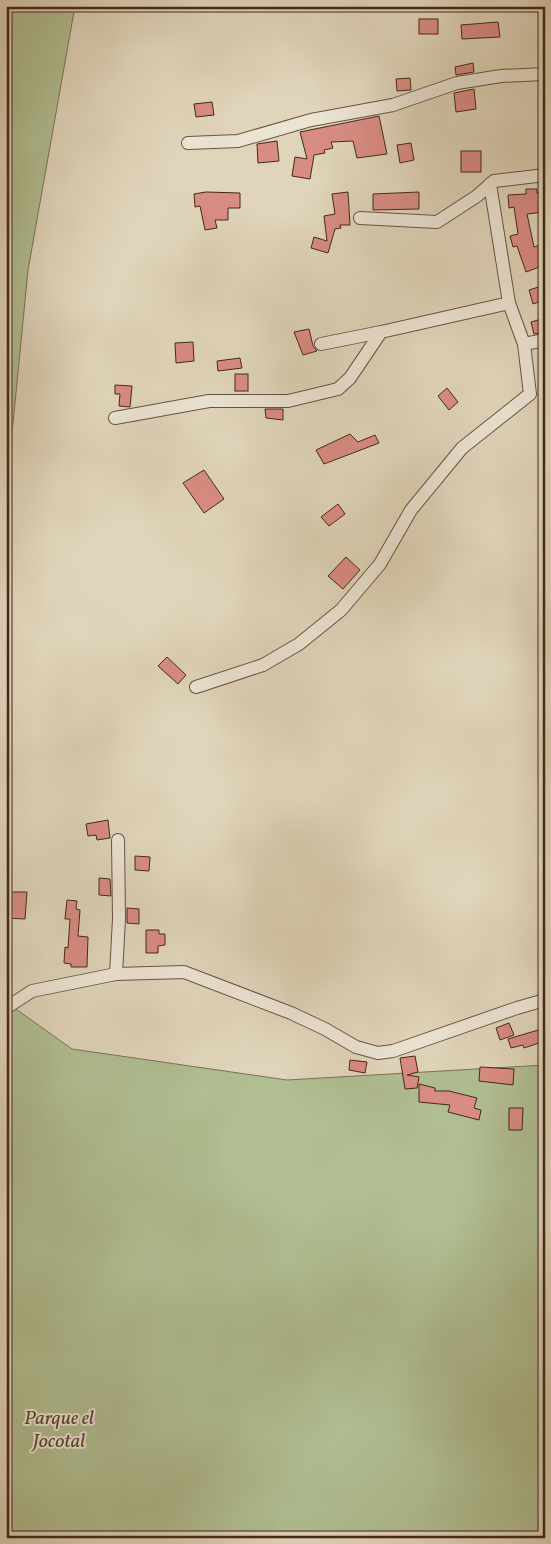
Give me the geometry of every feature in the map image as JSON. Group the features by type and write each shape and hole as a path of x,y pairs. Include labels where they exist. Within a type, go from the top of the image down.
{"street":[{"path":"188,143 238,141 311,120 393,105 457,83 501,76 545,74"},
{"path":"360,218 437,222 477,196 490,184 500,179 545,175"},
{"path":"196,687 263,665 299,644 341,610 380,564 411,510 462,448 530,394 524,344 509,303 490,184"},
{"path":"321,344 509,303"},
{"path":"115,418 209,401 288,401 338,390 350,378 381,332"},
{"path":"524,344 545,340"},
{"path":"116,974 119,919 118,840"},
{"path":"6,1008 32,991 116,974 184,972 291,1014 325,1029 356,1047 378,1054 393,1051 545,1000"}],"green space":[{"path":"6,6 75,6 28,270 6,495"},
{"name":"Parque el Jocotal","path":"6,1002 72,1049 287,1080 545,1065 545,1538 6,1538"}],"building":[{"path":"419,19 438,19 438,34 419,34"},
{"path":"498,22 500,37 462,39 461,25"},
{"path":"473,63 474,72 456,75 455,67"},
{"path":"410,78 411,90 397,91 396,79"},
{"path":"474,89 476,109 456,112 454,93"},
{"path":"212,102 214,115 196,117 194,104"},
{"path":"379,116 387,154 357,158 353,141 331,142 333,148 324,150 325,153 314,155 310,179 292,176 295,157 307,159 300,132"},
{"path":"277,141 279,161 258,163 257,144"},
{"path":"411,143 414,160 400,163 397,145"},
{"path":"461,151 481,151 481,172 461,172"},
{"path":"526,189 537,189 537,193 545,191 545,212 527,214 534,247 545,243 545,265 526,272 517,246 513,247 510,236 518,234 514,207 509,208 508,195 526,194"},
{"path":"206,192 240,193 240,208 228,208 228,220 215,220 217,228 205,230 200,206 195,207 194,194"},
{"path":"348,192 350,225 340,225 341,228 335,229 328,253 311,248 314,237 327,241 324,216 335,214 332,194"},
{"path":"419,192 419,209 373,210 373,194"},
{"path":"545,285 545,300 533,304 529,290"},
{"path":"545,318 545,332 534,334 531,322"},
{"path":"309,329 313,346 317,351 303,355 294,332"},
{"path":"193,342 194,361 176,363 175,343"},
{"path":"240,358 242,368 218,371 217,361"},
{"path":"235,374 248,374 248,391 235,391"},
{"path":"115,385 132,386 130,407 119,406 120,394 115,394"},
{"path":"447,388 458,402 449,410 438,396"},
{"path":"265,409 283,409 283,420 266,418"},
{"path":"350,434 358,442 375,435 379,443 324,464 316,450"},
{"path":"204,470 224,499 204,513 183,483"},
{"path":"338,504 345,514 329,526 321,517"},
{"path":"346,557 360,570 343,589 328,576"},
{"path":"167,657 186,675 178,684 158,666"},
{"path":"108,820 110,838 97,840 96,835 88,836 86,824"},
{"path":"135,856 150,857 149,871 135,870"},
{"path":"99,878 110,879 111,896 99,895"},
{"path":"6,892 27,892 25,919 6,918"},
{"path":"67,900 77,901 76,909 80,910 78,936 88,937 87,967 71,967 71,964 64,963 65,947 68,948 70,919 65,919"},
{"path":"127,908 139,909 139,924 127,923"},
{"path":"146,930 159,930 159,934 165,934 165,945 158,946 158,953 146,953"},
{"path":"509,1023 514,1035 500,1040 496,1028"},
{"path":"545,1028 545,1041 524,1048 523,1045 511,1048 508,1039"},
{"path":"415,1056 418,1072 407,1075 419,1077 417,1088 405,1089 400,1058"},
{"path":"350,1060 367,1062 365,1073 349,1070"},
{"path":"480,1067 514,1069 513,1085 479,1081"},
{"path":"419,1084 435,1088 435,1091 449,1091 477,1098 474,1108 481,1110 479,1120 448,1112 450,1105 419,1102"},
{"path":"509,1108 523,1108 522,1130 509,1130"}]}
